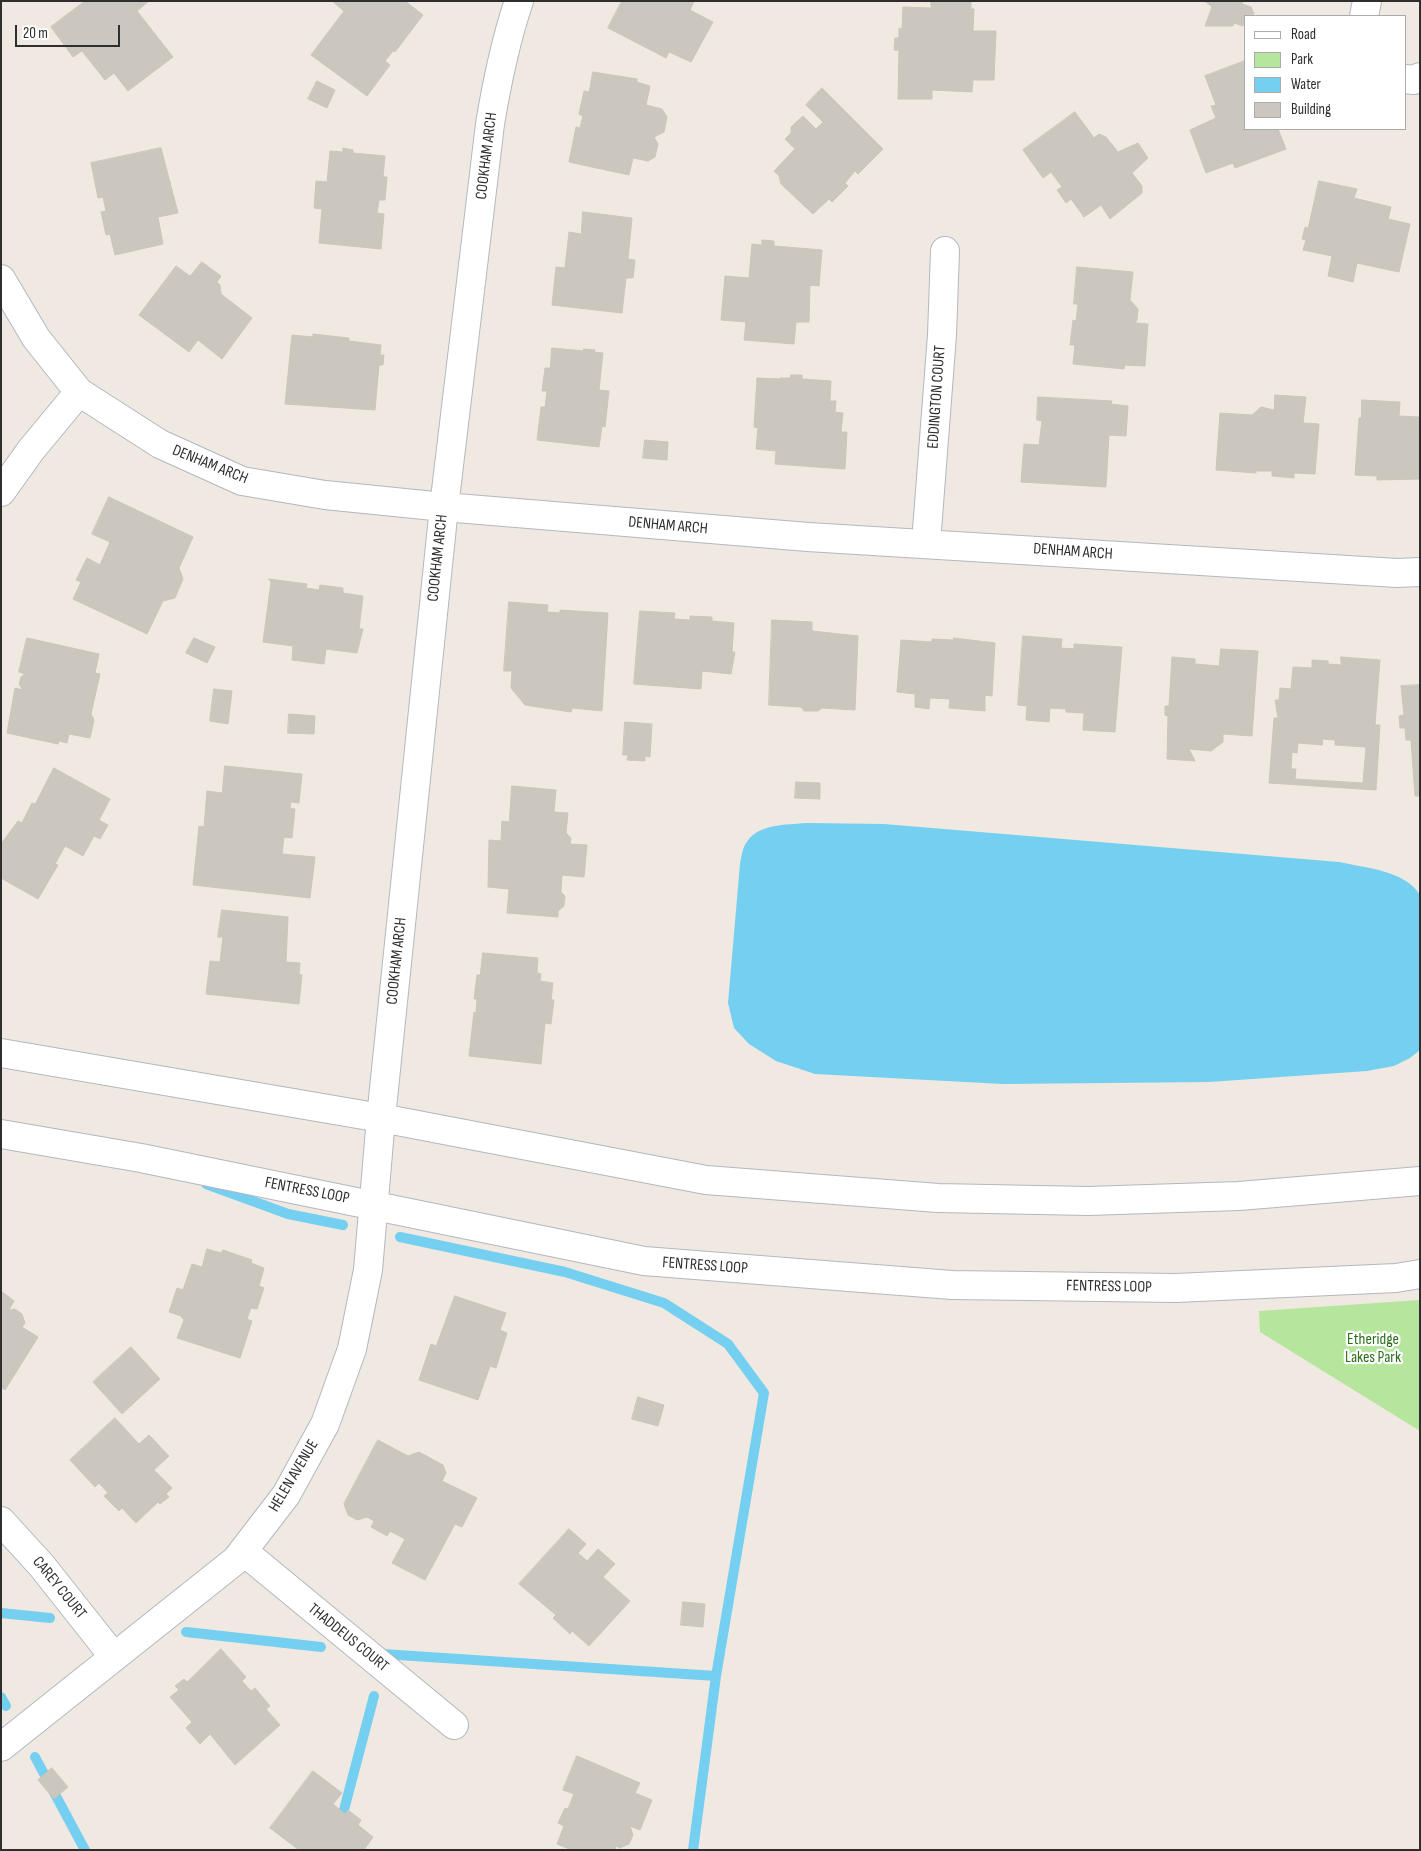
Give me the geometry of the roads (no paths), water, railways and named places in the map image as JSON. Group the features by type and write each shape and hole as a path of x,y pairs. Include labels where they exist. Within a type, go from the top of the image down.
{"street":[{"name":"COOKHAM ARCH","path":"381,1118 444,507 490,124 504,50 519,1"},
{"path":"1364,15 1367,1"},
{"path":"1406,79 1414,80 1420,77"},
{"name":"EDDINGTON COURT","path":"926,543 942,335 945,251"},
{"name":"DENHAM ARCH","path":"1,279 36,338 79,392 160,444 242,481 325,495 444,507 808,537 1397,573 1420,572"},
{"path":"1,492 31,450 79,392"},
{"path":"1,1053 381,1118 706,1180 938,1198 1088,1201 1239,1196 1420,1181"},
{"name":"HELEN AVENUE","path":"1,1747 236,1560 286,1495 325,1424 352,1349 368,1270 381,1118"},
{"name":"FENTRESS LOOP","path":"1,1134 141,1158 374,1204 644,1261 952,1285 1176,1288 1396,1278 1420,1274"},
{"name":"CAREY COURT","path":"1,1521 42,1566 114,1657"},
{"name":"THADDEUS COURT","path":"243,1551 454,1725"}],"water":[{"path":"807,823 884,824 1339,862 1372,868 1395,875 1405,880 1420,895 1420,1050 1410,1058 1394,1066 1367,1071 1209,1082 1003,1084 815,1074 776,1061 749,1044 734,1028 728,1003 740,864 745,845 757,833 773,826"}],"waterway":[{"path":"206,1184 288,1214 343,1225"},
{"path":"400,1237 565,1272 664,1303 728,1344 764,1393 716,1676 693,1850"},
{"path":"1,1613 50,1618"},
{"path":"186,1632 321,1647"},
{"path":"383,1654 716,1676"},
{"path":"340,1825 374,1696"},
{"path":"1,1697 6,1706"},
{"path":"35,1757 85,1850"}],"park label":[{"name":"Etheridge Lakes Park","path":"1373,1349"}]}
